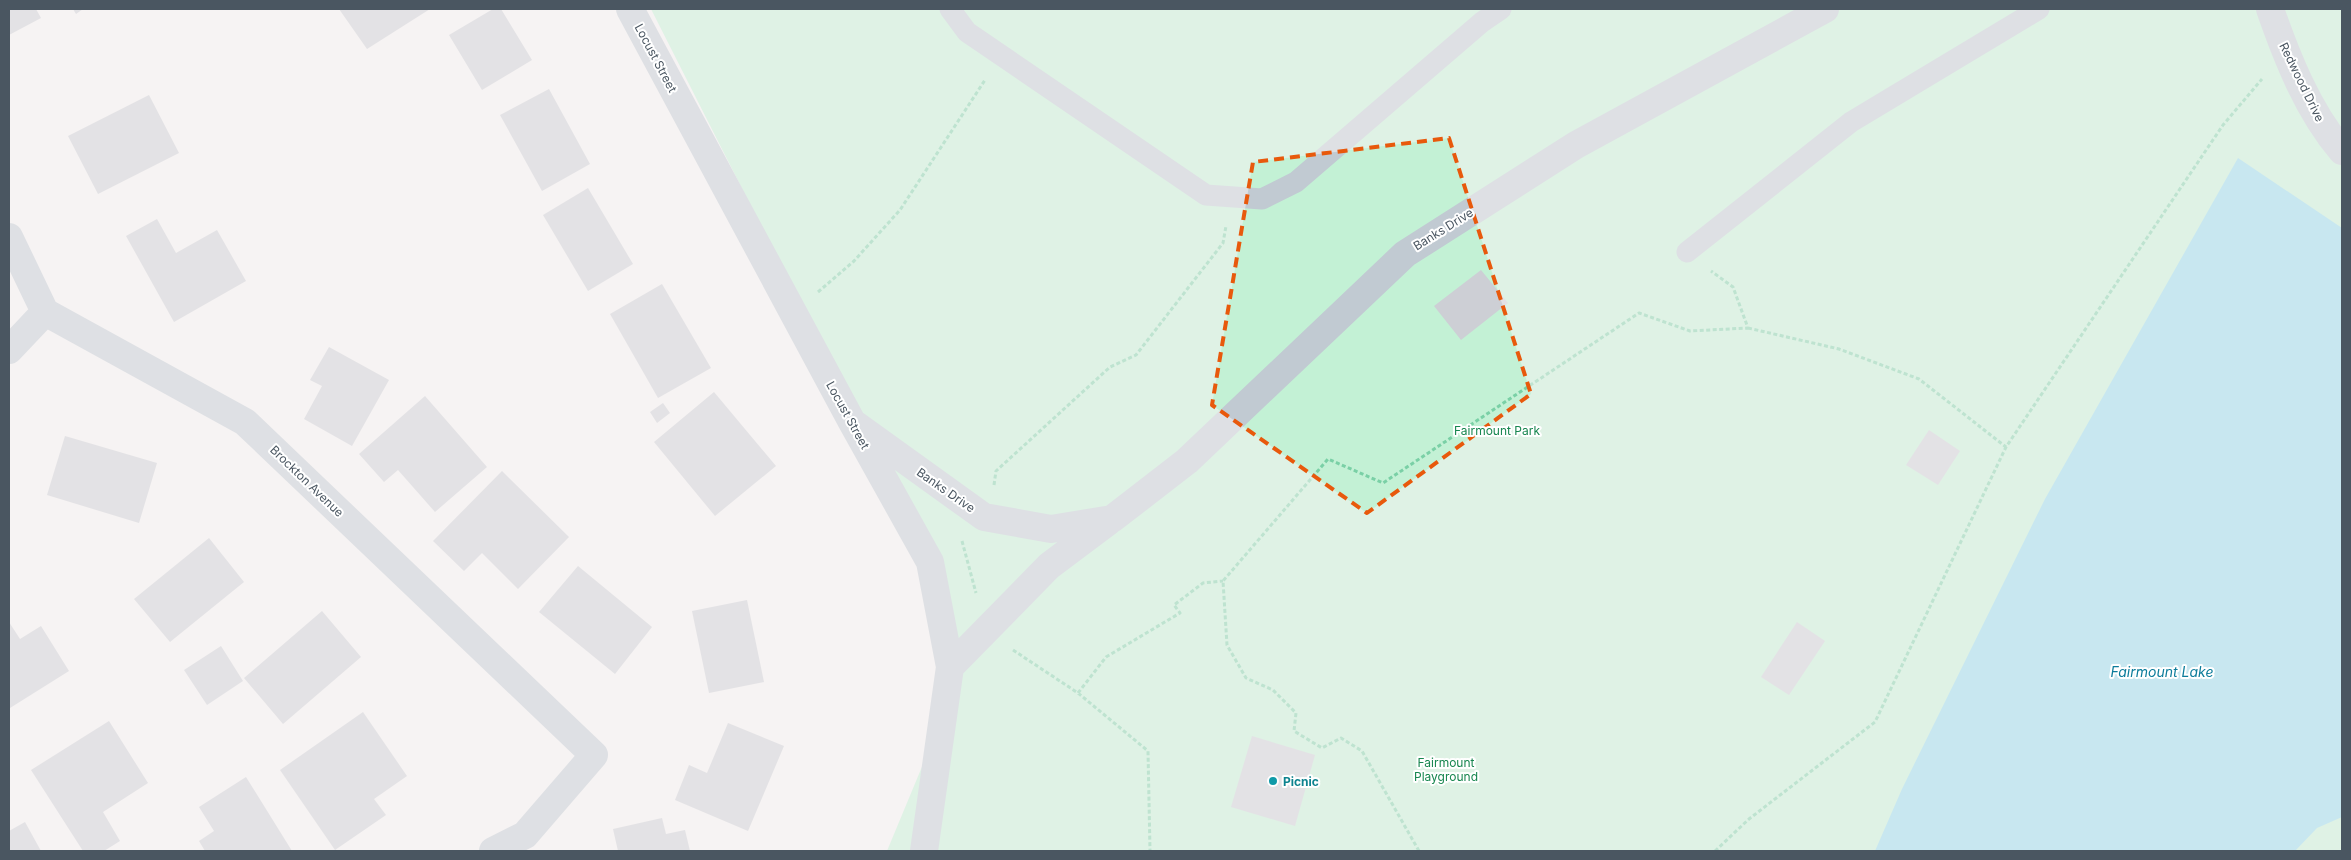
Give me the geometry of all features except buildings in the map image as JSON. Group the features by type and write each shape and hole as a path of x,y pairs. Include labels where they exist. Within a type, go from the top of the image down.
{"street":[{"name":"Locust Street","path":"630,9 852,422 930,562 950,666 924,851"},
{"name":"Banks Drive","path":"950,666 1049,566 1187,461 1405,254 1576,145 1825,9"},
{"name":"Redwood Drive","path":"2270,9 2289,61 2327,133 2342,151"},
{"path":"9,237 46,312 9,350"},
{"name":"Brockton Avenue","path":"46,312 244,422 594,755 525,835 493,851"},
{"name":"Banks Drive","path":"852,422 984,516 1051,529 1112,519"}],"lane":[{"path":"950,9 967,32 1206,195 1262,199 1296,182 1482,22 1501,9"},
{"path":"1687,252 1851,122 2039,9"}],"path":[{"path":"793,313 854,261 900,210 1001,55"},
{"path":"1715,851 1749,819 1875,722 2006,447 2223,125 2244,100"},
{"path":"991,518 996,471 1110,367 1136,355 1223,243 1232,196"},
{"path":"1687,252 1733,287 1748,328"},
{"path":"1078,693 1106,657 1180,613 1174,605 1203,583 1223,581 1328,459 1383,483 1639,313 1690,331 1748,328 1839,349 1919,379 2006,447"},
{"path":"960,532 978,602"},
{"path":"1223,581 1227,645 1246,678 1273,690 1296,713 1294,731 1322,748 1341,738 1362,751 1419,851"},
{"path":"1011,648 1078,693 1148,751 1150,851"}],"highlighted area":[{"path":"1449,138 1531,394 1367,513 1212,405 1253,162"}],"green space":[{"name":"Fairmount Park","path":"651,9 2342,9 2342,851 887,851 946,709 939,613 869,439"}],"water":[{"name":"Fairmount Lake","path":"2238,158 2342,228 2342,817 2317,828 2295,851 1875,851 1902,789 2045,499"}],"place":[{"name":"Picnic","path":"1273,781"}],"park label":[{"name":"Fairmount Playground","path":"1446,769"}]}
